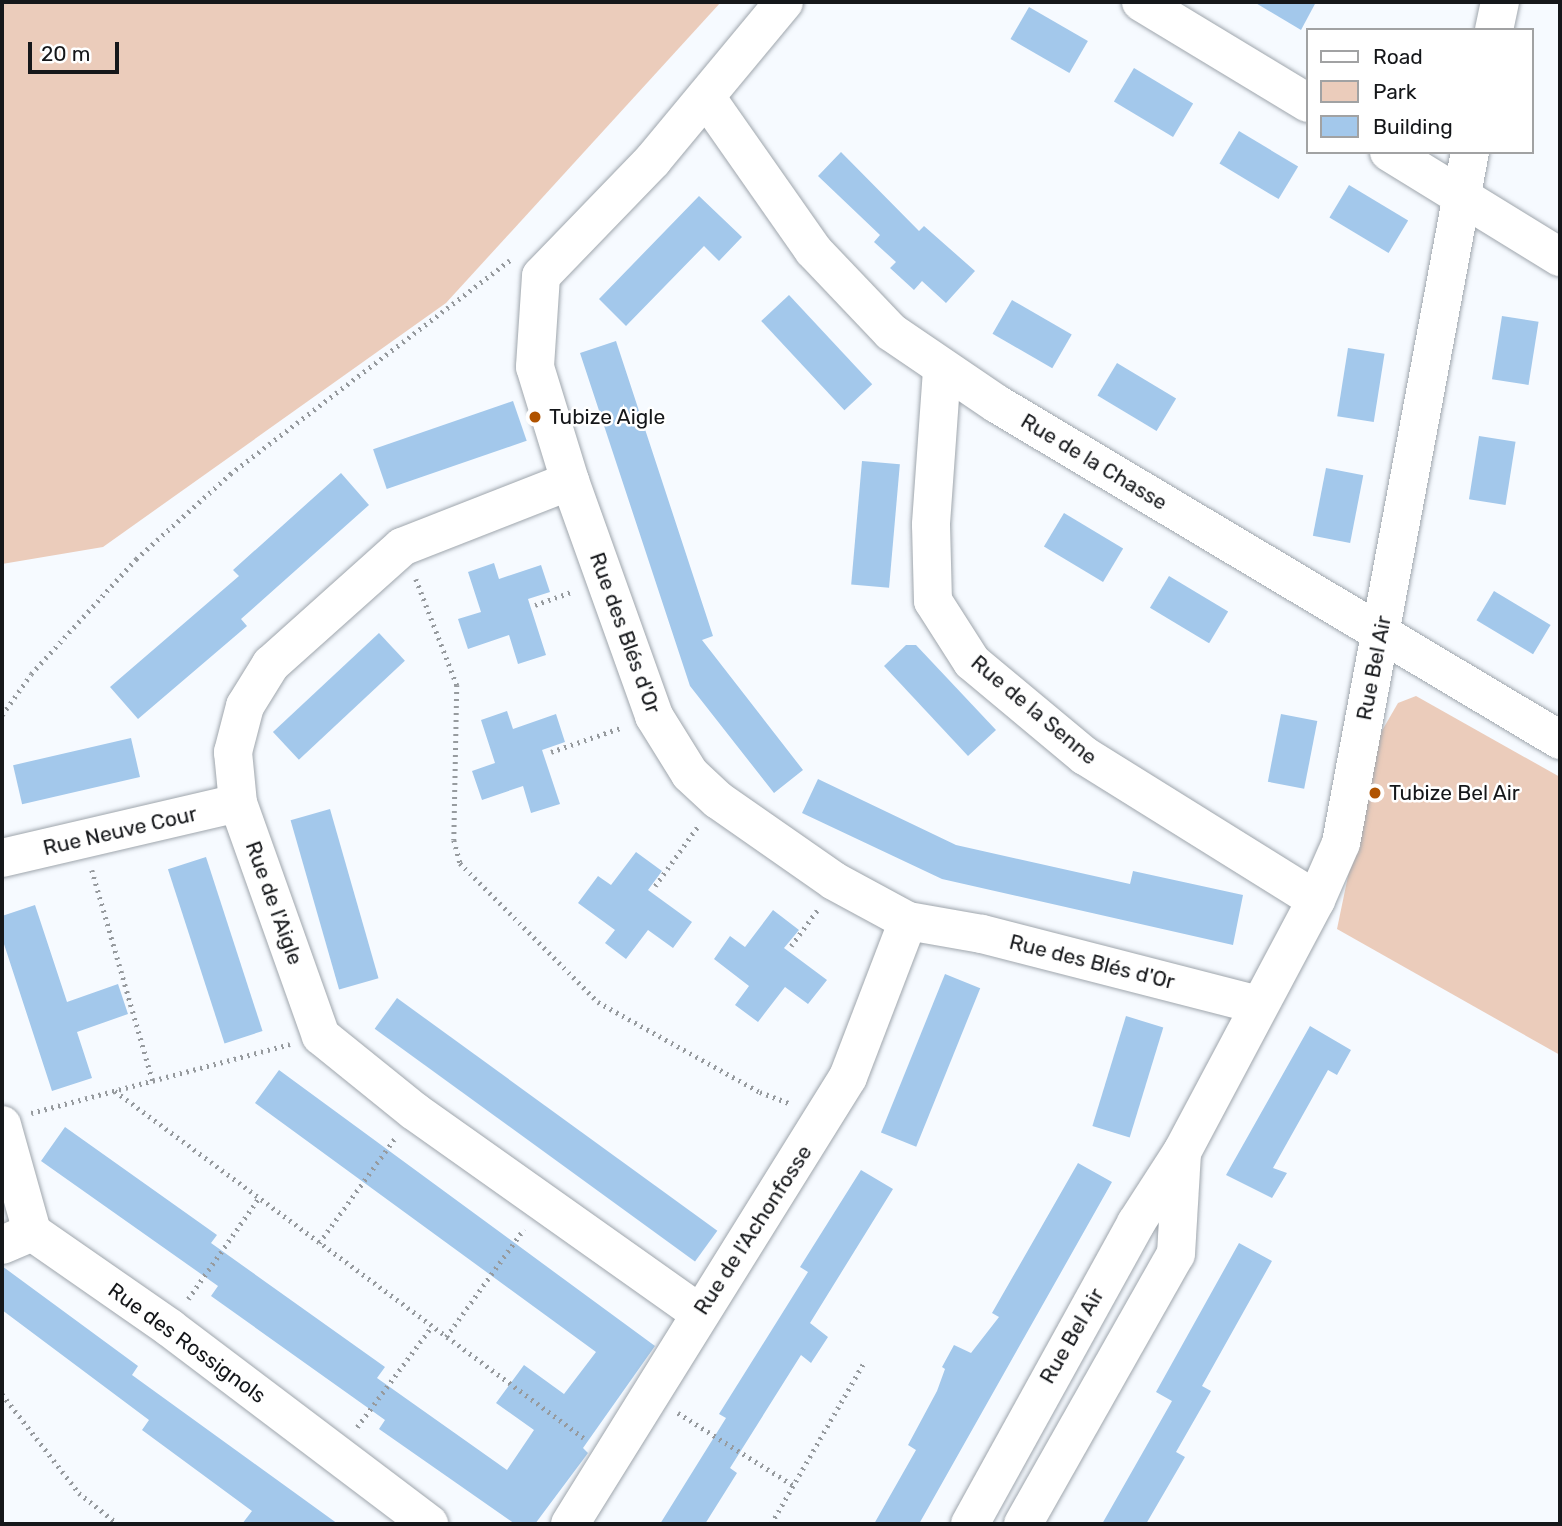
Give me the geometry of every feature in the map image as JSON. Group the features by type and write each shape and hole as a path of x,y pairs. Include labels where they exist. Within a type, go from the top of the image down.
{"street":[{"name":"Rue des Blés d'Or","path":"784,2 706,97 541,276 535,367 570,481 654,716 690,774 759,832 834,881 908,921 982,934 1258,1005"},
{"path":"1141,2 1306,102"},
{"path":"1494,28 1500,2"},
{"name":"Rue de la Chasse","path":"706,97 813,250 876,317 942,370 1560,740"},
{"path":"1392,154 1560,257"},
{"name":"Rue Bel Air","path":"970,1524 1136,1223 1182,1152 1316,900 1341,843 1471,154"},
{"name":"Rue de la Senne","path":"942,370 931,525 933,601 972,662 1085,756 1316,900"},
{"name":"Rue de l'Aigle","path":"321,1036 238,803 233,752 245,706 271,664 402,547 570,481"},
{"name":"Rue Neuve Cour","path":"2,858 238,803"},
{"name":"Rue de l'Achonfosse","path":"570,1524 613,1459 699,1313 848,1077 908,921"},
{"path":"321,1036 414,1111 699,1313"},
{"name":"Rue des Rossignols","path":"14,1120 17,1239 170,1328 429,1524"},
{"name":"Rue Bel Air","path":"1023,1524 1176,1254 1182,1152"}],"path":[{"path":"2,715 31,674 136,559 230,474 348,381 476,291 513,258"},
{"path":"412,569 457,685 454,840 460,863 598,1002 760,1092 803,1108"},
{"path":"535,605 583,588"},
{"path":"551,752 631,724"},
{"path":"655,886 702,820"},
{"path":"83,840 153,1081"},
{"path":"791,946 821,904"},
{"path":"14,1120 321,1036"},
{"path":"115,1091 613,1459"},
{"path":"319,1243 414,1111"},
{"path":"170,1328 258,1199"},
{"path":"446,1337 542,1202"},
{"path":"336,1455 432,1326"},
{"path":"771,1524 863,1364"},
{"path":"2,1394 79,1493 118,1524"},
{"path":"651,1397 793,1485"}],"green space":[{"path":"2,2 721,2 446,303 103,547 2,564"},
{"path":"1416,696 1560,777 1560,1055 1337,929 1376,741 1398,703"}],"building":[{"path":"1254,2 1316,2 1301,30"},
{"path":"1029,7 1088,41 1069,73 1010,39"},
{"path":"1134,68 1193,104 1173,137 1114,101"},
{"path":"1239,131 1298,167 1279,199 1219,164"},
{"path":"841,152 919,231 924,226 975,271 946,303 922,281 914,290 890,268 896,262 874,242 880,235 818,176"},
{"path":"1349,185 1408,221 1389,253 1329,218"},
{"path":"699,196 742,237 719,261 704,246 626,326 599,299"},
{"path":"789,295 872,384 844,410 761,321"},
{"path":"1012,300 1072,334 1052,368 992,334"},
{"path":"1502,316 1539,322 1529,385 1492,379"},
{"path":"616,341 713,636 702,640 803,770 774,793 690,686 580,353"},
{"path":"1348,348 1385,354 1374,422 1337,416"},
{"path":"1117,363 1176,399 1157,431 1097,396"},
{"path":"513,401 527,441 387,489 373,449"},
{"path":"1479,436 1516,442 1506,505 1469,499"},
{"path":"862,461 900,464 889,588 851,585"},
{"path":"1326,468 1363,475 1350,543 1313,536"},
{"path":"341,473 369,505 241,619 247,626 138,719 110,687 239,576 233,570"},
{"path":"1064,513 1123,549 1103,582 1044,546"},
{"path":"494,563 499,579 541,565 550,592 528,599 546,655 518,664 509,635 468,649 458,619 481,612 468,572"},
{"path":"1169,576 1228,612 1209,643 1150,608"},
{"path":"1494,591 1551,625 1533,654 1476,620"},
{"path":"379,633 405,661 299,760 273,732"},
{"path":"906,645 916,645 996,730 968,756 884,666"},
{"path":"507,711 513,729 556,714 565,742 542,750 560,804 531,813 523,786 482,800 472,771 495,763 481,720"},
{"path":"1281,714 1317,721 1304,789 1268,782"},
{"path":"131,738 140,777 22,804 13,765"},
{"path":"818,779 956,845 1130,884 1133,871 1243,895 1233,945 942,879 802,813"},
{"path":"330,809 379,978 339,989 291,820"},
{"path":"636,852 662,871 648,890 692,922 673,948 648,930 626,959 605,943 615,930 578,903 598,876 611,885"},
{"path":"206,857 263,1031 225,1043 168,869"},
{"path":"35,905 67,1002 118,984 128,1014 77,1032 92,1078 52,1091 2,938 2,916"},
{"path":"773,910 799,930 784,948 827,980 808,1004 785,987 758,1022 735,1005 749,986 714,959 730,936 745,947"},
{"path":"945,974 980,988 916,1147 881,1133"},
{"path":"397,998 717,1231 695,1262 375,1029"},
{"path":"1126,1016 1163,1027 1130,1137 1092,1126"},
{"path":"1310,1026 1351,1050 1337,1075 1328,1070 1273,1168 1287,1173 1272,1198 1226,1175"},
{"path":"279,1070 655,1346 583,1448 588,1453 535,1524 515,1524 379,1429 385,1420 211,1296 218,1286 41,1161 65,1127 217,1235 211,1243 385,1367 377,1378 507,1470 534,1430 496,1403 524,1365 564,1394 596,1352 255,1103"},
{"path":"1078,1163 1112,1182 919,1524 874,1524 916,1450 908,1445 937,1391 945,1369 942,1367 954,1345 971,1353 999,1317 992,1313"},
{"path":"861,1170 893,1189 810,1323 828,1337 811,1363 801,1355 730,1468 737,1473 705,1524 660,1524 726,1418 719,1414 808,1272 800,1267"},
{"path":"1239,1243 1272,1261 1202,1386 1211,1391 1176,1452 1185,1457 1146,1524 1102,1524 1172,1401 1156,1392"},
{"path":"2,1266 138,1366 132,1375 338,1524 242,1524 252,1511 142,1430 149,1420 2,1310"}],"place":[{"name":"Tubize Aigle","path":"535,417"},
{"name":"Tubize Bel Air","path":"1375,793"}]}
